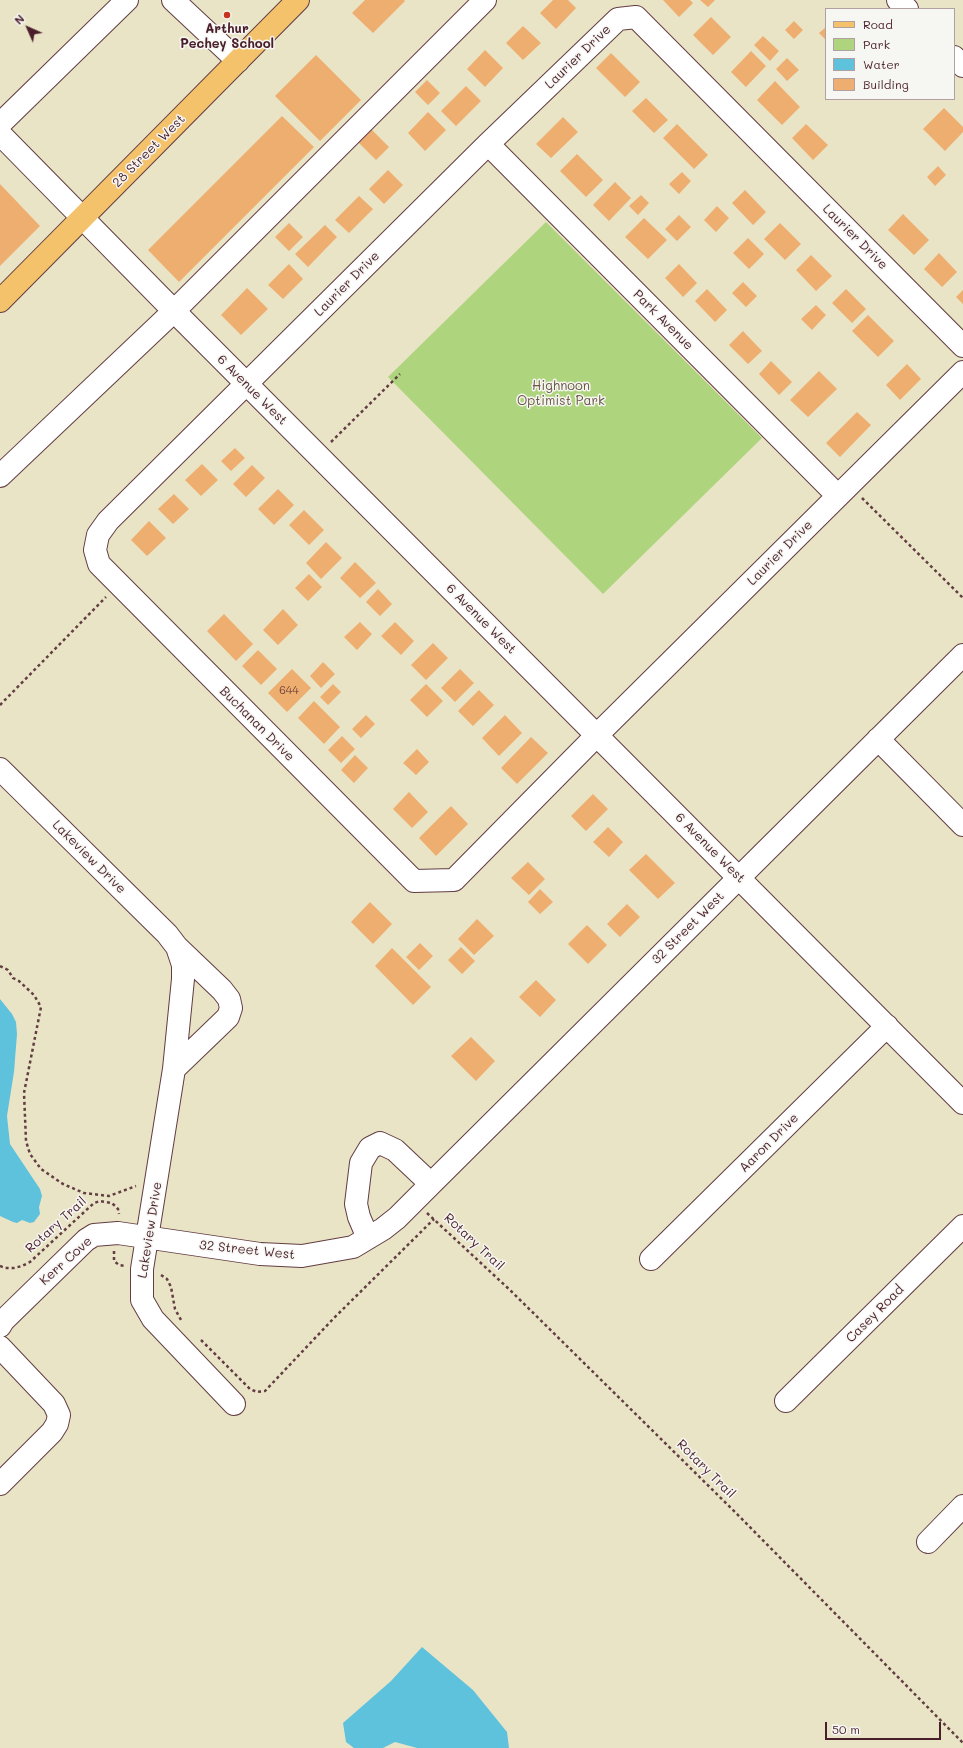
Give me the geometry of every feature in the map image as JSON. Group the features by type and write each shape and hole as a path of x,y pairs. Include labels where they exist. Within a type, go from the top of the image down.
{"main road":[{"name":"28 Street West","path":"0,301 298,0"}],"street":[{"path":"0,124 127,0"},
{"path":"173,0 238,61"},
{"path":"0,476 174,311 485,0"},
{"path":"898,0 906,8"},
{"name":"Laurier Drive","path":"246,383 488,144 618,19 636,17 963,346"},
{"path":"955,58 963,66"},
{"name":"6 Avenue West","path":"0,134 174,311 963,1103"},
{"name":"Park Avenue","path":"488,144 843,490"},
{"name":"Laurier Drive","path":"597,735 963,372"},
{"name":"Buchanan Drive","path":"246,383 108,521 98,535 95,550 99,564 414,882 454,880 597,735"},
{"name":"32 Street West","path":"148,1238 260,1254 294,1256 329,1252 353,1247 397,1218 963,655"},
{"path":"878,739 963,825"},
{"name":"Lakeview Drive","path":"0,769 230,998 231,1008 228,1018 174,1069"},
{"name":"Lakeview Drive","path":"177,946 183,965 183,979 174,1069 142,1268 142,1300 146,1310 153,1319 234,1404"},
{"name":"Aaron Drive","path":"651,1259 886,1026"},
{"path":"368,1238 359,1217 356,1204 361,1163 370,1148 380,1143 395,1150 431,1184"},
{"name":"Casey Road","path":"786,1401 963,1226"},
{"name":"Kerr Cove","path":"0,1326 3,1321 86,1240 94,1235 118,1233 148,1238"},
{"path":"0,1347 54,1404 59,1415 57,1424 52,1432 0,1484"},
{"path":"928,1542 963,1506"}],"path":[{"path":"318,455 400,374"},
{"path":"843,490 963,598"},
{"path":"0,705 119,584"},
{"path":"0,966 8,970 13,978 20,981 34,995 41,1007 24,1092 26,1141 30,1154 41,1168 63,1184 84,1193 109,1196 130,1189 158,1174"},
{"name":"Rotary Trail","path":"0,1266 5,1268 14,1268 30,1262 94,1203 100,1201 112,1203 118,1209 120,1218 114,1261 119,1265 142,1268 159,1274 167,1279 171,1287 175,1309 180,1319 186,1324"},
{"name":"Rotary Trail","path":"196,1335 250,1389 257,1392 265,1391 334,1318 434,1219 511,1291 725,1502 963,1743"}],"green space":[{"name":"Highnoon Optimist Park","path":"546,222 762,438 603,594 388,377"}],"water":[{"path":"0,999 12,1014 16,1022 17,1034 14,1072 7,1116 10,1144 40,1189 42,1196 39,1207 40,1214 34,1222 30,1223 22,1220 17,1223 0,1216"},
{"path":"422,1647 473,1690 507,1732 509,1748 417,1748 395,1742 383,1748 354,1748 346,1742 343,1723 391,1681"}],"building":[{"path":"365,0 405,1 373,33 352,13"},
{"path":"553,0 568,0 576,8 556,29 540,13"},
{"path":"663,0 690,0 693,3 679,17"},
{"path":"700,0 715,0 708,7"},
{"path":"711,17 731,37 713,55 693,35"},
{"path":"794,21 803,30 794,39 785,30"},
{"path":"523,26 541,43 523,60 506,43"},
{"path":"825,28 825,39 819,33"},
{"path":"763,36 779,51 770,61 754,45"},
{"path":"485,50 503,68 485,87 467,69"},
{"path":"751,51 766,66 746,87 731,72"},
{"path":"611,53 640,82 625,97 596,68"},
{"path":"316,55 361,100 320,141 275,96"},
{"path":"787,58 799,70 787,81 776,69"},
{"path":"427,80 440,93 428,105 415,92"},
{"path":"775,81 800,107 782,125 757,100"},
{"path":"466,86 481,101 456,126 441,111"},
{"path":"646,98 668,120 654,133 632,111"},
{"path":"944,108 963,127 963,132 945,151 923,129"},
{"path":"428,112 446,130 425,151 408,133"},
{"path":"282,116 314,147 179,282 148,250"},
{"path":"563,117 578,132 551,158 536,144"},
{"path":"677,124 708,155 694,169 663,138"},
{"path":"806,124 828,145 813,160 792,138"},
{"path":"371,129 389,147 376,160 358,142"},
{"path":"577,154 603,180 586,197 560,171"},
{"path":"938,166 946,175 935,186 927,177"},
{"path":"388,170 403,185 384,204 369,189"},
{"path":"682,172 691,181 679,194 669,184"},
{"path":"615,182 631,198 609,221 593,205"},
{"path":"0,184 40,226 0,266"},
{"path":"745,190 766,212 753,225 732,203"},
{"path":"641,195 649,203 638,215 629,206"},
{"path":"359,196 373,209 349,233 335,220"},
{"path":"717,206 729,218 716,232 704,220"},
{"path":"903,214 929,240 914,255 888,230"},
{"path":"679,215 691,227 677,241 665,229"},
{"path":"644,218 667,240 648,259 625,237"},
{"path":"289,223 303,237 289,251 275,237"},
{"path":"780,223 801,244 785,260 764,239"},
{"path":"325,225 337,237 308,267 295,254"},
{"path":"748,238 764,254 749,269 733,253"},
{"path":"939,253 957,272 942,287 924,269"},
{"path":"811,255 832,276 816,291 796,270"},
{"path":"289,264 303,279 283,299 268,285"},
{"path":"679,264 697,283 683,297 665,278"},
{"path":"743,282 757,296 746,307 732,293"},
{"path":"247,288 268,309 241,335 221,315"},
{"path":"707,289 727,310 715,322 695,301"},
{"path":"846,289 866,309 852,323 832,303"},
{"path":"963,290 963,304 956,297"},
{"path":"816,305 826,315 812,330 801,319"},
{"path":"868,315 894,341 878,357 852,331"},
{"path":"743,331 762,351 748,364 729,345"},
{"path":"771,361 792,382 779,395 759,374"},
{"path":"907,364 921,379 900,400 886,385"},
{"path":"819,371 837,389 808,417 790,400"},
{"path":"857,412 871,425 840,457 826,443"},
{"path":"235,448 245,458 231,471 221,461"},
{"path":"202,464 218,480 201,496 185,480"},
{"path":"252,465 265,478 246,497 233,484"},
{"path":"278,489 294,505 274,525 258,509"},
{"path":"174,494 189,509 173,524 158,509"},
{"path":"304,510 324,530 309,545 289,525"},
{"path":"149,521 166,538 147,556 131,540"},
{"path":"326,542 342,558 321,579 306,563"},
{"path":"355,562 376,583 360,598 340,578"},
{"path":"309,574 322,587 308,601 295,588"},
{"path":"378,589 392,604 380,616 366,602"},
{"path":"283,609 298,625 278,645 263,630"},
{"path":"224,614 253,644 236,661 207,631"},
{"path":"360,622 372,634 357,650 344,637"},
{"path":"395,622 414,641 401,655 381,636"},
{"path":"433,643 448,658 426,680 411,665"},
{"path":"258,650 277,669 261,685 242,666"},
{"path":"323,662 335,674 321,688 310,676"},
{"path":"292,669 311,688 287,712 268,693"},
{"path":"460,669 474,683 455,702 441,688"},
{"path":"333,684 341,692 328,705 320,697"},
{"path":"426,684 443,701 427,717 410,700"},
{"path":"479,690 494,705 473,726 458,711"},
{"path":"314,701 340,727 324,744 298,718"},
{"path":"366,715 375,724 361,738 352,729"},
{"path":"505,715 522,733 499,756 482,738"},
{"path":"342,736 355,749 341,763 328,750"},
{"path":"531,737 548,753 517,784 501,768"},
{"path":"417,749 429,762 416,775 403,763"},
{"path":"355,755 368,768 354,783 341,770"},
{"path":"409,792 428,812 412,828 393,809"},
{"path":"593,794 608,809 586,831 571,816"},
{"path":"451,806 468,824 436,856 419,838"},
{"path":"608,827 623,842 609,857 593,842"},
{"path":"646,854 675,883 658,899 629,870"},
{"path":"528,862 545,879 529,895 511,878"},
{"path":"540,889 553,902 540,914 528,902"},
{"path":"370,902 392,924 373,944 351,922"},
{"path":"627,904 640,917 620,937 607,924"},
{"path":"477,919 494,936 474,955 458,939"},
{"path":"587,925 607,945 588,964 568,944"},
{"path":"420,943 433,956 419,970 406,957"},
{"path":"461,947 475,961 462,974 448,960"},
{"path":"392,948 431,987 413,1005 375,966"},
{"path":"536,980 556,1000 540,1017 519,997"},
{"path":"471,1037 495,1061 476,1081 451,1056"}],"place":[{"name":"Arthur Pechey School","path":"227,15"}]}
